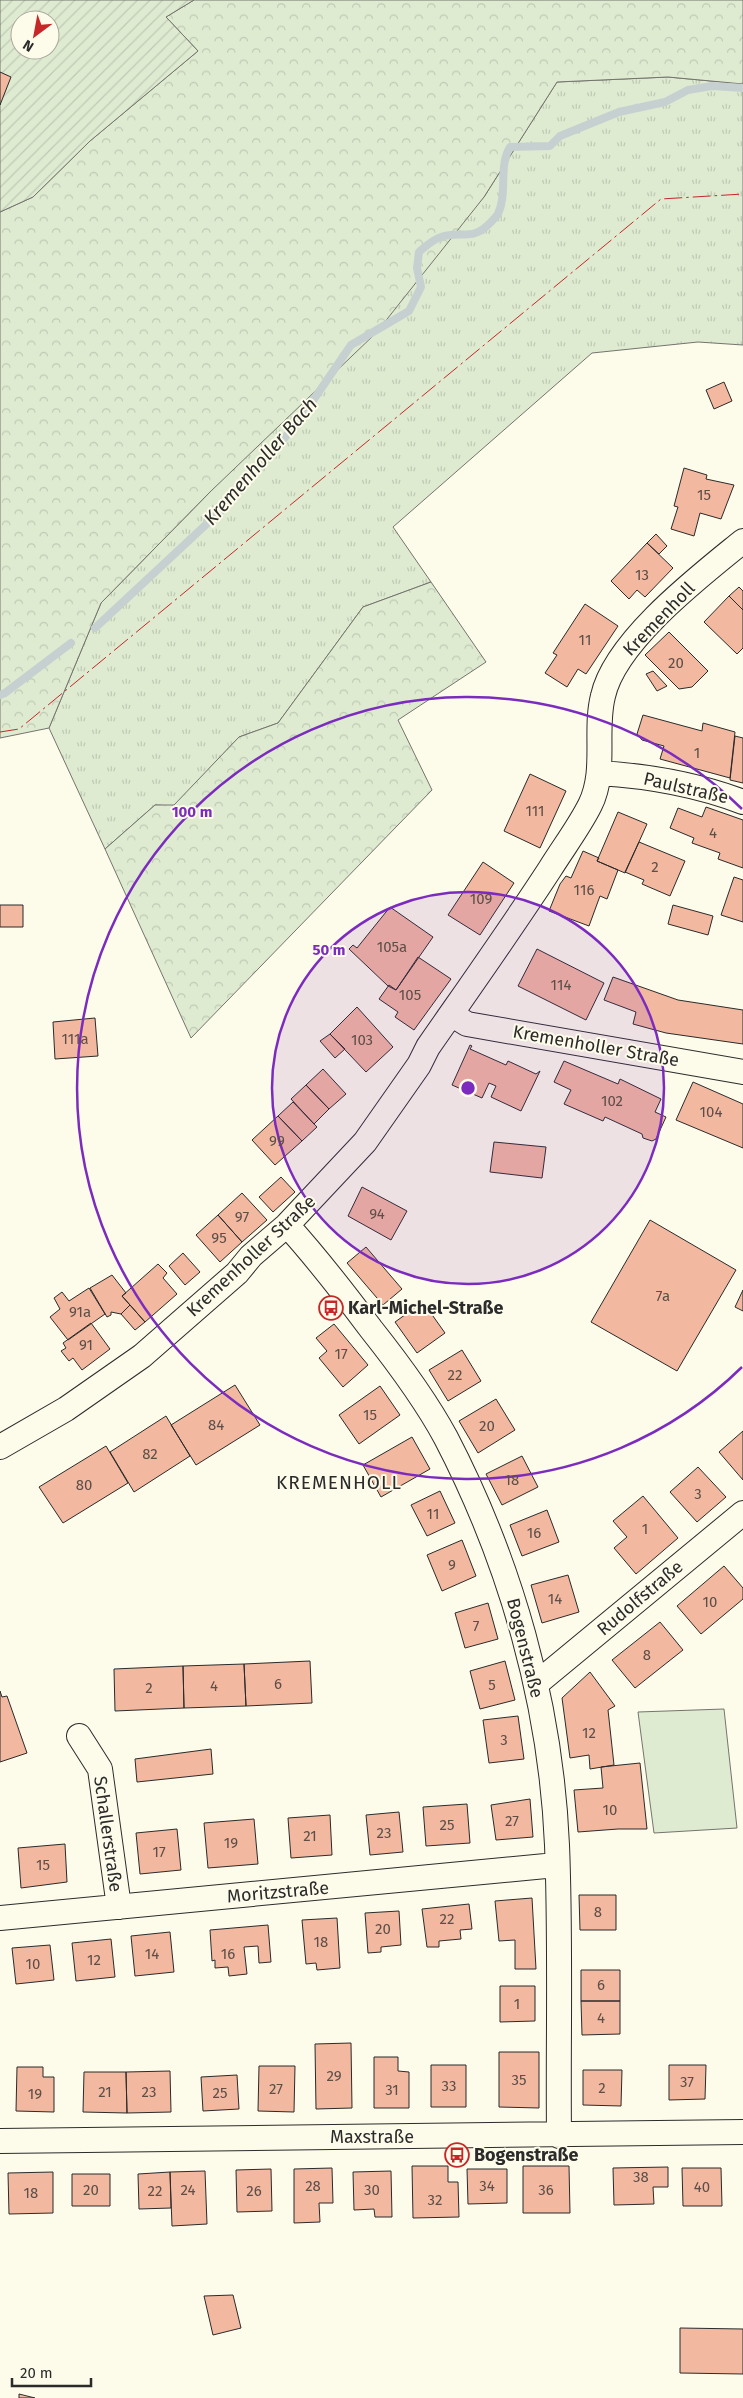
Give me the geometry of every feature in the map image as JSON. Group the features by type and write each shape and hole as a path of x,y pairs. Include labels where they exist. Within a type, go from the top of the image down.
{"street":[{"name":"Kremenholl","path":"598,773 602,696 621,658 638,636 689,587 743,541"},
{"name":"Paulstraße","path":"598,773 662,778 714,791 743,802"},
{"name":"Kremenholler Straße","path":"0,1447 66,1409 142,1356 237,1273 251,1256 287,1225 365,1142 533,895 591,804 598,773"},
{"name":"Kremenholler Straße","path":"451,1014 467,1024 743,1072"},
{"name":"Bogenstraße","path":"287,1225 317,1259 405,1372 446,1438 487,1528 516,1605 536,1684 551,1779 557,1846 559,2136"},
{"name":"Rudolfstraße","path":"536,1684 743,1512"},
{"name":"Schallerstraße","path":"79,1736 100,1769 119,1907"},
{"name":"Moritzstraße","path":"0,1918 556,1865"},
{"name":"Maxstraße","path":"0,2141 559,2136 743,2132"}],"green space":[{"path":"0,0 194,0 166,17 198,51 90,141 33,197 0,212"},
{"path":"194,0 743,0 743,84 668,77 557,82 484,197 376,333 210,492 101,603 49,728 0,738 0,212 33,197 90,141 198,51 166,17"},
{"path":"668,77 743,84 743,345 698,342 592,353 393,527 431,582 363,607 278,723 239,737 174,806 155,805 105,849 49,728 101,603 210,492 484,197 557,82"},
{"path":"431,582 486,662 398,720 432,790 191,1038 105,849 155,805 174,805 239,737 278,723 363,607"},
{"path":"724,1709 737,1828 654,1833 638,1712"}],"building":[{"path":"0,72 11,77 0,105"},
{"path":"724,382 732,401 714,409 706,390"},
{"path":"684,468 707,475 706,479 734,485 721,519 700,513 694,536 671,529 678,507 674,506"},
{"path":"656,534 667,546 659,554 647,543"},
{"path":"647,543 673,568 645,597 637,590 629,599 611,581"},
{"path":"739,587 743,591 743,610 729,596"},
{"path":"729,596 743,610 743,648 737,654 704,622"},
{"path":"585,604 618,626 586,674 578,669 567,687 545,673 557,655 553,653"},
{"path":"669,632 708,671 692,687 679,689 645,655"},
{"path":"653,671 667,686 657,691 646,674"},
{"path":"643,715 702,731 703,723 735,732 730,778 660,759 664,746 642,740 637,734"},
{"path":"735,736 743,738 743,783 730,780"},
{"path":"530,774 566,791 540,848 504,831"},
{"path":"706,807 743,820 743,868 718,859 720,853 692,843 694,838 670,828 678,808 702,817"},
{"path":"618,812 647,824 625,873 597,861"},
{"path":"639,842 685,861 670,896 642,884 644,880 625,872"},
{"path":"583,851 599,858 597,861 618,870 607,899 600,896 589,926 549,911 560,884 566,876 571,878"},
{"path":"483,862 514,883 480,935 448,915"},
{"path":"734,877 743,880 743,922 721,915"},
{"path":"0,905 23,905 23,927 0,927"},
{"path":"673,905 713,916 708,935 668,924"},
{"path":"390,907 433,937 396,990 388,986 349,949 353,945 357,948"},
{"path":"537,949 604,983 586,1020 518,986"},
{"path":"418,957 451,979 414,1030 395,1017 398,1012 379,999 389,985 396,990"},
{"path":"613,977 678,1000 743,1010 743,1044 666,1033 633,1024 636,1012 604,1000"},
{"path":"357,1007 393,1047 366,1072 330,1034"},
{"path":"95,1018 98,1056 55,1059 53,1022"},
{"path":"330,1034 345,1049 335,1058 320,1041"},
{"path":"470,1045 472,1046 470,1049 506,1065 508,1061 536,1074 540,1071 521,1111 491,1097 496,1086 489,1083 482,1098 452,1085"},
{"path":"564,1061 618,1084 620,1079 661,1099 655,1112 666,1117 656,1139 652,1141 643,1138 642,1134 605,1117 603,1121 564,1104 571,1090 554,1082"},
{"path":"323,1069 346,1094 329,1109 306,1085"},
{"path":"693,1082 743,1104 743,1148 676,1120"},
{"path":"306,1085 329,1109 314,1124 291,1099"},
{"path":"293,1102 317,1127 302,1141 278,1116"},
{"path":"278,1116 302,1141 275,1165 252,1140"},
{"path":"494,1142 546,1147 542,1178 490,1172"},
{"path":"281,1177 295,1192 273,1212 259,1197"},
{"path":"362,1187 407,1211 391,1240 348,1216"},
{"path":"242,1193 267,1220 242,1242 218,1215"},
{"path":"218,1215 242,1242 220,1262 196,1235"},
{"path":"650,1220 736,1270 677,1371 591,1322"},
{"path":"366,1247 402,1289 383,1305 347,1263"},
{"path":"183,1253 200,1272 185,1285 169,1266"},
{"path":"158,1264 167,1273 163,1278 177,1294 145,1322 122,1296"},
{"path":"112,1275 126,1293 122,1296 130,1305 121,1314 111,1312 111,1315 107,1317 90,1288"},
{"path":"89,1288 105,1314 68,1340 50,1317 60,1309 54,1298 62,1292 69,1301"},
{"path":"743,1290 743,1311 735,1307"},
{"path":"423,1302 445,1333 417,1353 395,1322"},
{"path":"130,1305 145,1322 135,1330 121,1314"},
{"path":"91,1323 110,1349 82,1370 73,1358 69,1361 61,1351 66,1348 63,1343"},
{"path":"334,1324 368,1365 343,1387 319,1358 327,1351 316,1338"},
{"path":"462,1350 481,1381 448,1401 429,1370"},
{"path":"235,1385 260,1425 196,1465 171,1425"},
{"path":"380,1386 400,1415 359,1444 339,1415"},
{"path":"496,1399 515,1430 478,1453 459,1421"},
{"path":"166,1416 190,1456 134,1492 110,1452"},
{"path":"743,1431 743,1480 719,1452"},
{"path":"412,1437 430,1469 381,1497 363,1465"},
{"path":"106,1446 128,1483 63,1523 39,1487"},
{"path":"522,1456 538,1487 502,1505 486,1474"},
{"path":"698,1467 726,1497 697,1522 670,1492"},
{"path":"440,1491 455,1523 427,1536 411,1505"},
{"path":"643,1496 678,1538 636,1574 614,1548 627,1537 613,1521"},
{"path":"547,1510 559,1542 522,1556 510,1525"},
{"path":"462,1540 476,1576 442,1591 427,1555"},
{"path":"724,1566 743,1588 743,1599 701,1634 677,1606"},
{"path":"568,1575 579,1612 542,1623 531,1585"},
{"path":"488,1603 498,1639 465,1648 455,1613"},
{"path":"660,1622 683,1650 635,1688 612,1660"},
{"path":"310,1661 312,1703 246,1706 244,1664"},
{"path":"505,1661 515,1700 480,1709 470,1671"},
{"path":"244,1664 246,1706 184,1708 183,1666"},
{"path":"183,1666 184,1708 115,1711 114,1669"},
{"path":"590,1672 615,1706 608,1710 614,1765 590,1769 589,1755 570,1758 562,1698"},
{"path":"0,1691 2,1697 7,1696 27,1753 0,1762"},
{"path":"518,1716 524,1759 489,1763 483,1720"},
{"path":"211,1749 213,1774 137,1782 135,1759"},
{"path":"640,1763 647,1829 578,1832 574,1790 603,1788 601,1767"},
{"path":"530,1799 533,1837 496,1840 491,1805"},
{"path":"467,1804 470,1843 426,1846 423,1807"},
{"path":"399,1812 403,1852 370,1855 366,1815"},
{"path":"330,1815 332,1855 291,1858 288,1818"},
{"path":"254,1819 258,1864 208,1868 204,1823"},
{"path":"177,1829 181,1870 140,1874 136,1833"},
{"path":"65,1844 67,1882 21,1888 18,1848"},
{"path":"579,1895 616,1895 616,1930 580,1930"},
{"path":"532,1898 536,1969 515,1969 515,1940 499,1941 495,1901"},
{"path":"469,1904 472,1929 460,1930 461,1939 439,1941 439,1947 427,1947 422,1909"},
{"path":"399,1911 401,1945 381,1947 381,1952 368,1953 365,1913"},
{"path":"337,1918 340,1968 317,1970 316,1963 306,1964 302,1920"},
{"path":"268,1925 271,1962 259,1963 258,1946 244,1947 247,1974 229,1976 228,1967 215,1968 215,1960 212,1961 210,1930"},
{"path":"170,1932 174,1972 135,1976 131,1936"},
{"path":"111,1939 115,1977 76,1981 72,1943"},
{"path":"50,1945 54,1980 16,1984 12,1948"},
{"path":"581,1970 620,1970 620,2001 581,2001"},
{"path":"500,1986 535,1986 535,2021 500,2022"},
{"path":"581,2001 620,2001 620,2034 582,2035"},
{"path":"351,2043 352,2108 316,2109 315,2044"},
{"path":"499,2052 539,2052 539,2108 499,2107"},
{"path":"374,2057 398,2057 398,2071 409,2072 409,2108 374,2108"},
{"path":"431,2065 466,2065 466,2107 431,2107"},
{"path":"669,2065 706,2065 705,2099 669,2100"},
{"path":"259,2066 295,2066 294,2112 258,2111"},
{"path":"17,2067 43,2067 43,2077 54,2077 54,2112 16,2111"},
{"path":"583,2070 622,2070 621,2106 583,2105"},
{"path":"170,2071 171,2112 127,2113 126,2072"},
{"path":"84,2072 126,2072 127,2113 83,2112"},
{"path":"237,2075 239,2109 203,2111 201,2077"},
{"path":"412,2166 448,2166 448,2182 458,2182 459,2217 413,2218"},
{"path":"523,2166 569,2166 570,2213 523,2213"},
{"path":"668,2167 668,2187 653,2187 654,2204 614,2205 613,2168"},
{"path":"332,2168 333,2203 319,2203 320,2222 294,2223 294,2169"},
{"path":"682,2168 721,2168 722,2206 683,2206"},
{"path":"271,2169 272,2211 237,2212 236,2170"},
{"path":"467,2169 507,2169 507,2203 468,2204"},
{"path":"205,2171 207,2224 172,2226 170,2172"},
{"path":"391,2171 392,2217 375,2217 374,2209 354,2210 353,2172"},
{"path":"53,2172 53,2213 9,2214 8,2173"},
{"path":"170,2172 171,2208 139,2209 138,2174"},
{"path":"72,2174 110,2174 110,2206 72,2206"},
{"path":"233,2295 241,2328 213,2335 204,2296"},
{"path":"680,2328 743,2329 743,2374 680,2373"},
{"path":"19,2394 35,2398 19,2398"}],"waterway":[{"name":"Kremenholler Bach","path":"95,628 227,505 299,421 351,345 409,311 421,287 417,268 419,252 432,241 441,237 478,232 484,229 498,214 501,206 504,163 510,147 550,146 560,136 619,112 665,102 688,90 712,86 743,88"},
{"name":"Kremenholler Bach","path":"0,695 71,643"}],"power":[{"path":"0,732 19,729 661,199 743,194"}],"place":[{"name":"Karl-Michel-Straße","path":"331,1308"},
{"name":"Bogenstraße","path":"457,2155"}],"district":[{"name":"KREMENHOLL","path":"339,1482"}]}
